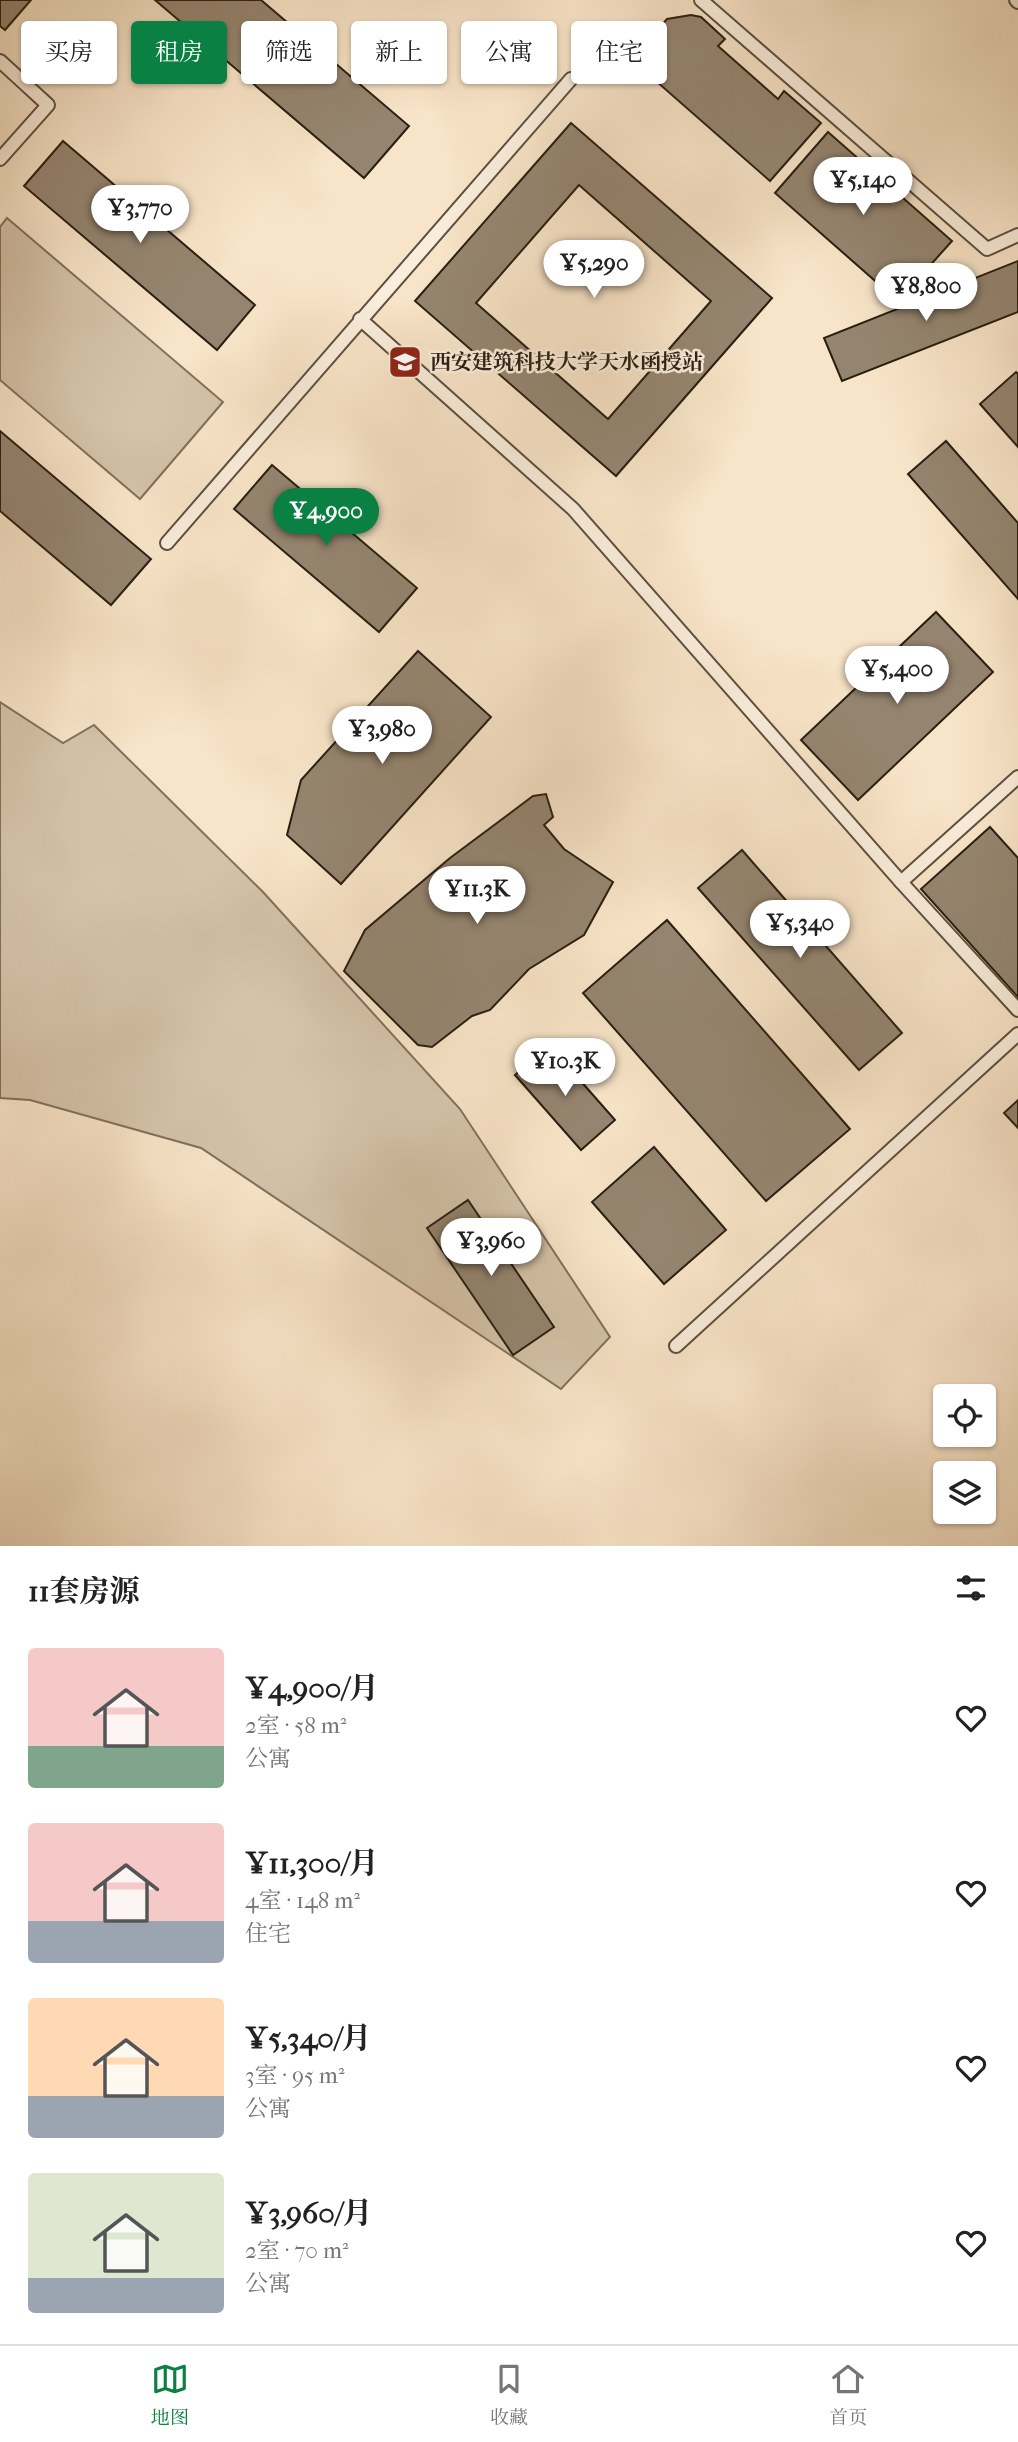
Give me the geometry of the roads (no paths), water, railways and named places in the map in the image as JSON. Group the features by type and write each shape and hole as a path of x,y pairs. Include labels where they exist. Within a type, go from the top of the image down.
{"lane":[{"path":"701,0 987,249 1018,235"},
{"path":"0,61 48,105 0,159"},
{"path":"167,543 570,79"},
{"path":"359,319 573,509 901,882 1018,1010"},
{"path":"901,882 1018,777"},
{"path":"676,1346 1018,1034"}],"place":[{"name":"西安建筑科技大学天水函授站","path":"405,362"}]}
